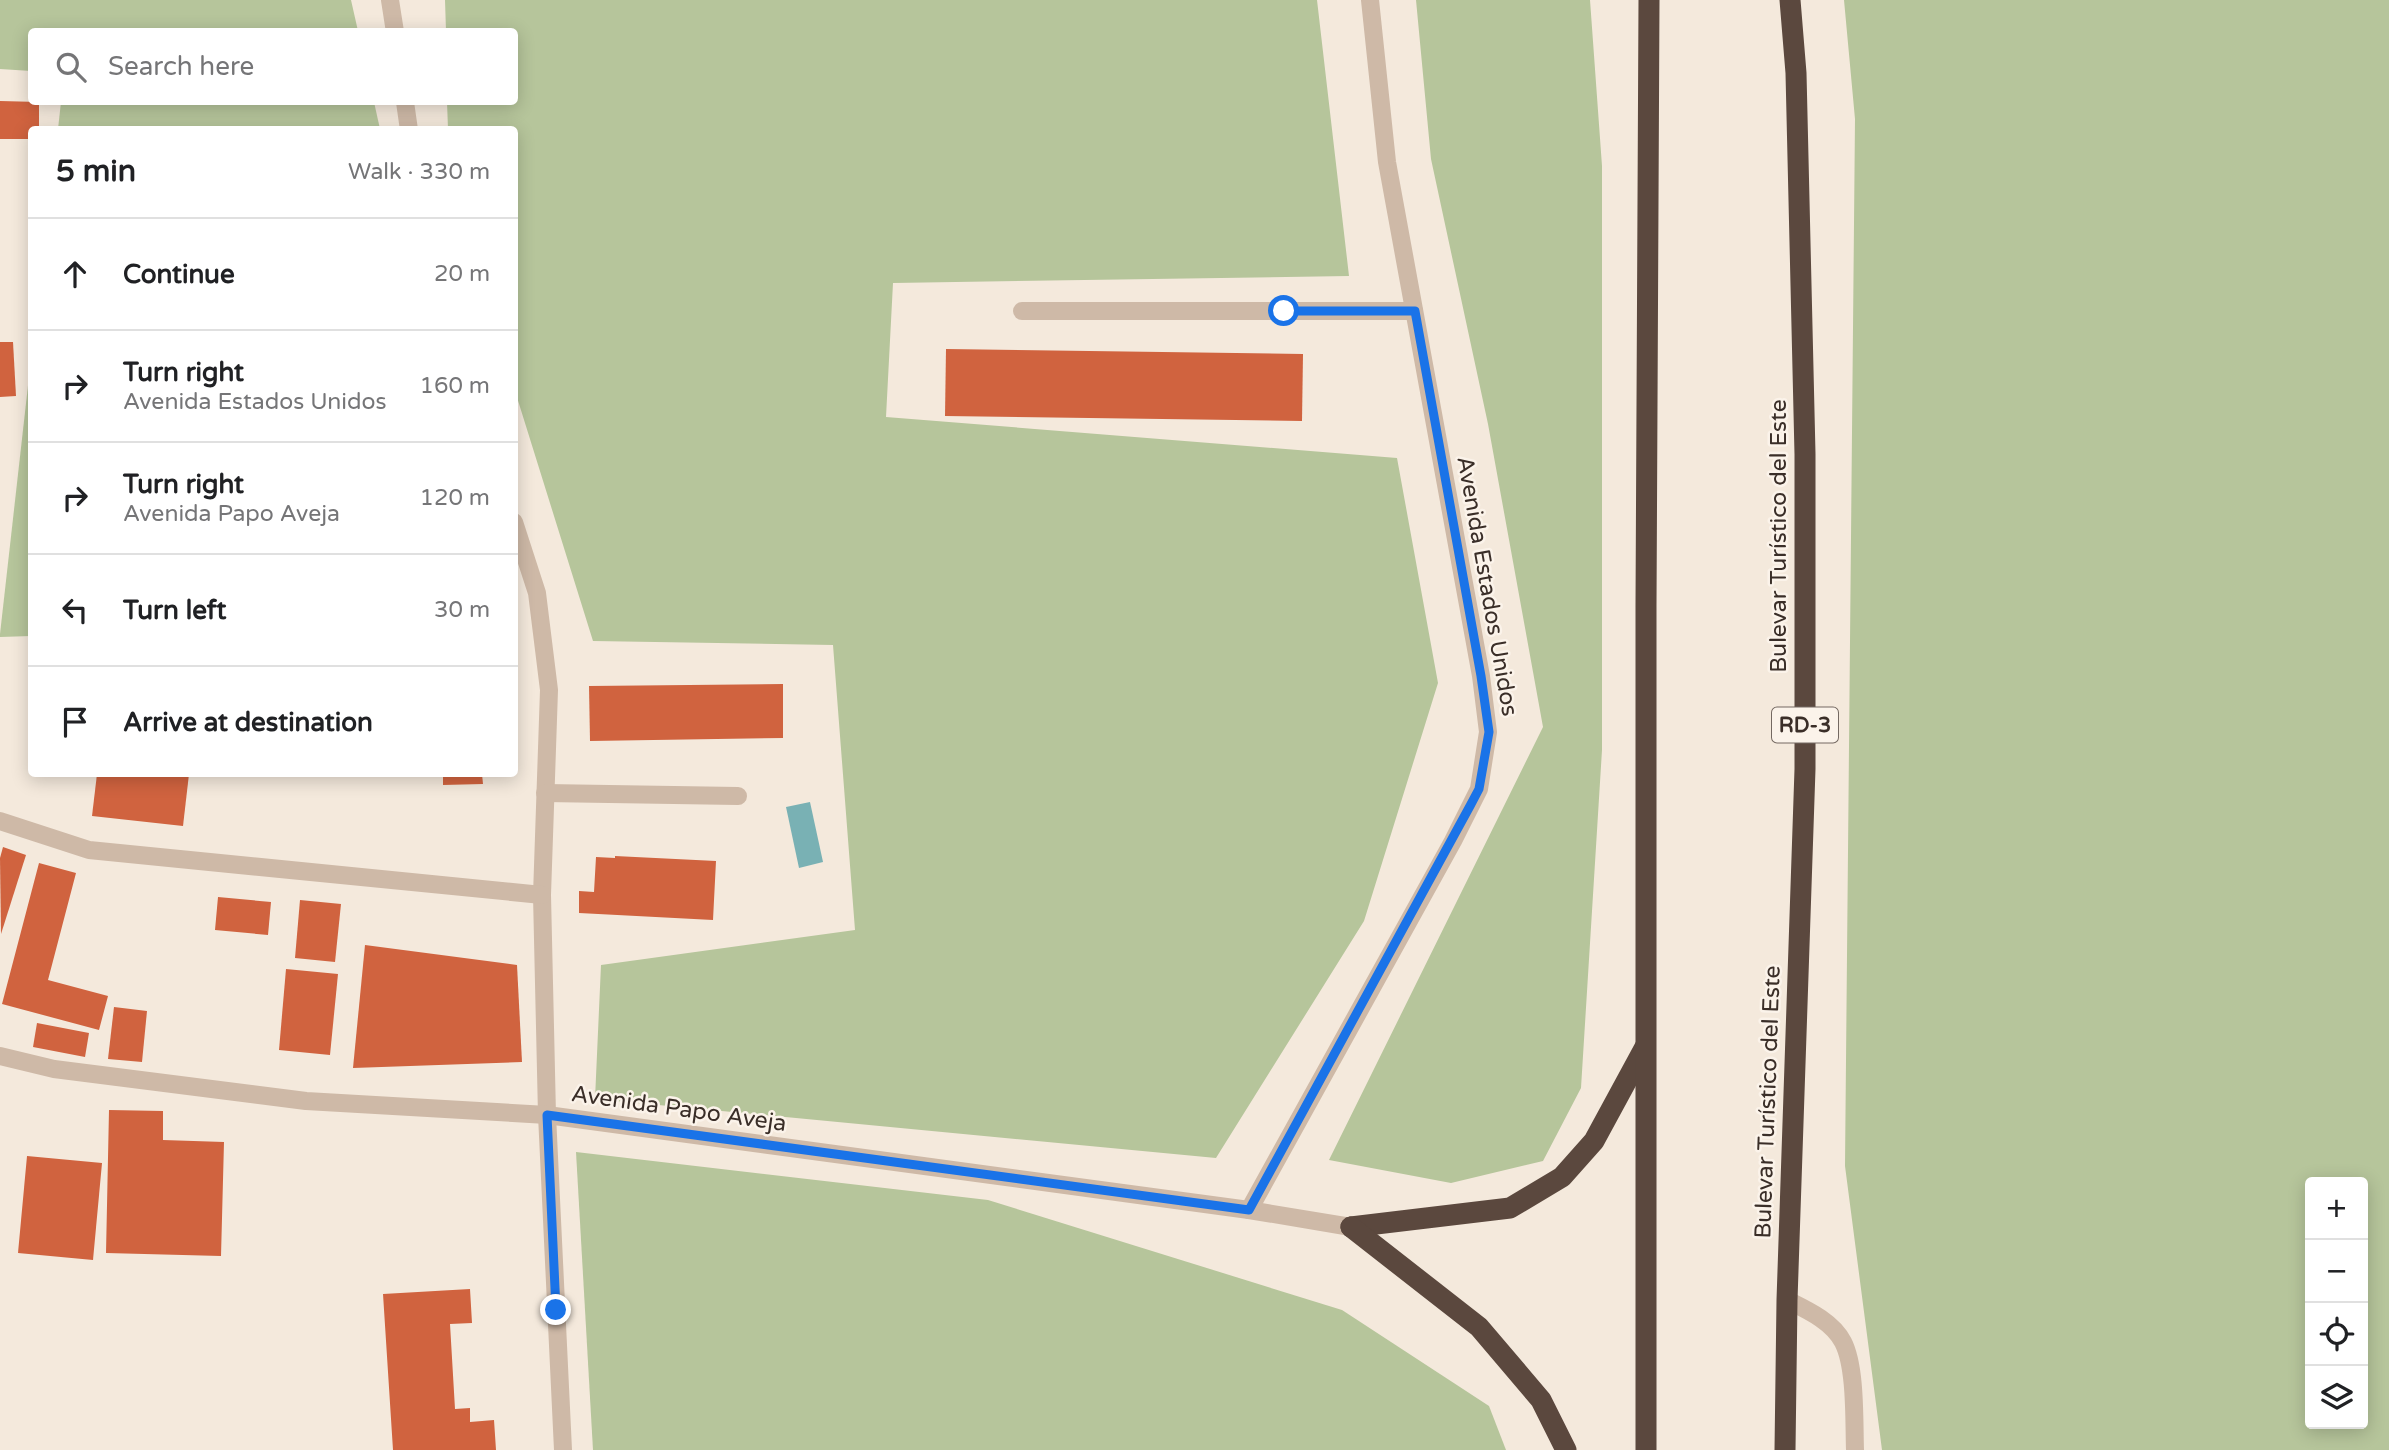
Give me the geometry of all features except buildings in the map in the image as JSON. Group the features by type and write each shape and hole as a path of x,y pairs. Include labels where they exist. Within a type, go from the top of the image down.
{"highway":[{"path":"1646,1450 1649,0"},
{"name":"Bulevar Turístico del Este","path":"1785,1450 1787,1300 1805,769 1805,427 1796,73 1790,0"},
{"path":"1351,1227 1510,1208 1562,1177 1594,1141 1646,1045"},
{"path":"1351,1227 1479,1327 1541,1401 1566,1450"}],"street":[{"path":"390,0 394,28"},
{"name":"Avenida Estados Unidos","path":"1249,1210 1453,841 1479,789 1489,732 1387,162 1370,0"},
{"path":"406,105 409,126"},
{"path":"1022,311 1415,311"},
{"path":"518,534 537,593 547,678 542,895 547,1115 563,1450"},
{"path":"545,793 738,796"},
{"path":"0,821 89,850 542,895"},
{"name":"Avenida Papo Aveja","path":"0,1056 54,1069 306,1101 547,1115 1249,1210 1351,1227"},
{"path":"1787,1300 1818,1315 1843,1341 1851,1373 1855,1450"}],"green space":[{"path":"0,0 351,0 357,28 28,28 28,71 0,69"},
{"path":"445,0 1317,0 1349,276 893,283 886,417 1397,458 1438,683 1364,921 1216,1158 595,1099 601,965 855,930 833,645 593,641 518,401 518,126 448,126 447,105 518,105 518,28 446,28"},
{"path":"1416,0 1590,0 1602,166 1602,750 1581,1088 1543,1161 1451,1183 1329,1160 1543,727 1488,424 1431,159"},
{"path":"1844,0 2389,0 2389,1450 1882,1450 1845,1166 1855,119"},
{"path":"61,105 375,105 379,126 58,126"},
{"path":"28,386 28,636 0,637"},
{"path":"576,1152 988,1200 1342,1310 1489,1406 1506,1450 593,1450"}],"water":[{"path":"810,802 823,862 799,868 786,807"}],"route":[{"path":"556,1310 547,1115 1249,1210 1453,841 1479,789 1489,732 1415,311 1284,311"}]}
